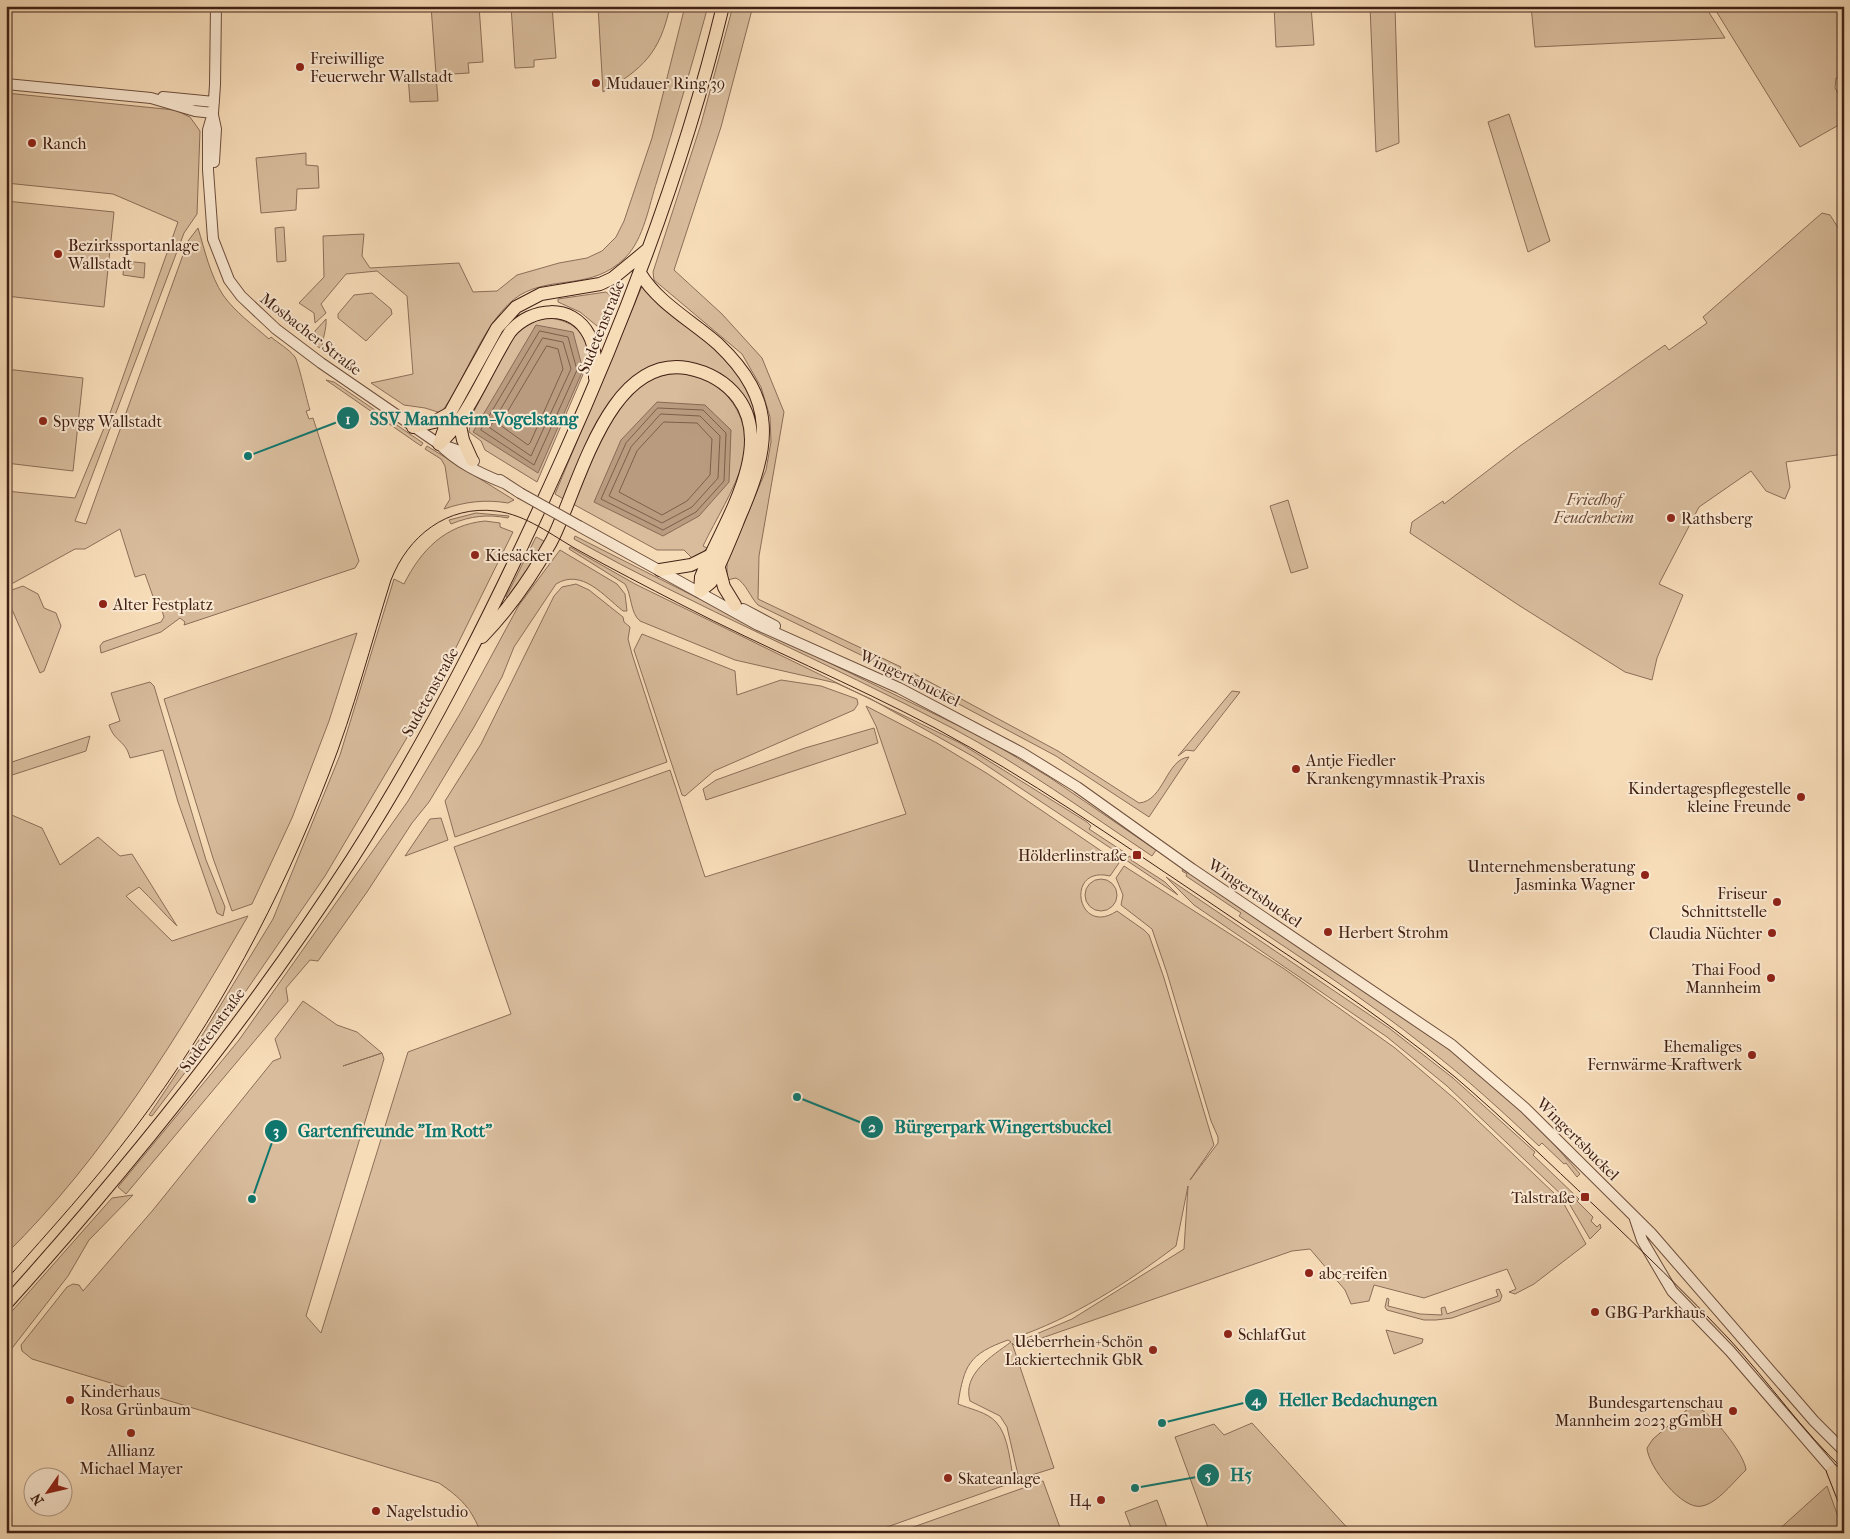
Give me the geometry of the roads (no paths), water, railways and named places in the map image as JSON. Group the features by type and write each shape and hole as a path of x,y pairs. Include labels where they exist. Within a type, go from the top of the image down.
{"main road":[{"name":"Sudetenstraße","path":"6,1304 175,1106 230,1035 353,857 389,798 474,645 522,549 595,384 640,273 688,136 723,6"},
{"path":"439,444 449,436 455,417 497,328 516,307 542,294 600,284 613,278 649,248"},
{"path":"640,273 651,290 717,344 740,366 755,390 763,418 764,441 760,466 719,568 711,582 700,591"},
{"path":"413,427 455,417 510,332 520,321 533,314 548,311 564,314 578,322 589,335 595,352 595,384"},
{"path":"474,645 496,622 536,567 552,540 604,424 619,397 638,379 665,369 699,370 725,384 747,413 752,433 749,466 709,556 701,577 700,591"},
{"path":"455,417 472,460"},
{"path":"660,570 691,565 709,556"},
{"path":"719,568 724,586 735,606"},
{"path":"1833,1471 1844,1499"}],"street":[{"name":"Mosbacher Straße","path":"216,6 213,113 216,129 210,183 213,239 229,280 241,296 264,318 308,354 439,444"},
{"path":"6,84 214,102"},
{"path":"151,98 195,111 213,113"},
{"name":"Wingertsbuckel","path":"439,444 457,450 520,493 700,591 758,625 820,650"},
{"name":"Wingertsbuckel","path":"439,444 453,458 469,468 504,483"},
{"name":"Wingertsbuckel","path":"700,591 735,606 960,719 1070,782 1192,868 1452,1045 1495,1080 1634,1216 1725,1316 1814,1421 1844,1451"},
{"name":"Wingertsbuckel","path":"1634,1216 1642,1240 1672,1291 1730,1352 1844,1483"}],"water":[{"path":"536,325 573,332 583,370 538,473 473,432"},
{"path":"657,402 705,405 731,430 729,482 699,516 663,536 594,502 621,440"}],"tram line":[{"path":"6,1280 88,1186 135,1128 193,1045 244,958 290,867 329,774 354,701 391,580 398,564 419,537 446,519 461,513 478,510 496,511 528,521 682,605 904,712 970,747 1104,831 1394,1029 1455,1077 1526,1141 1681,1289 1730,1340 1814,1439 1844,1470"}],"place":[{"name":"Freiwillige Feuerwehr Wallstadt","path":"300,67"},
{"name":"Mudauer Ring 39","path":"596,83"},
{"name":"Ranch","path":"32,143"},
{"name":"Bezirkssportanlage Wallstadt","path":"58,254"},
{"name":"Spvgg Wallstadt","path":"43,421"},
{"name":"SSV Mannheim-Vogelstang","path":"248,456"},
{"name":"Rathsberg","path":"1671,518"},
{"name":"Kiesäcker","path":"475,555"},
{"name":"Alter Festplatz","path":"103,604"},
{"name":"Antje Fiedler Krankengymnastik-Praxis","path":"1296,769"},
{"name":"Kindertagespflegestelle kleine Freunde","path":"1801,797"},
{"name":"Hölderlinstraße","path":"1137,855"},
{"name":"Unternehmensberatung Jasminka Wagner","path":"1645,875"},
{"name":"Friseur Schnittstelle","path":"1777,902"},
{"name":"Herbert Strohm","path":"1328,932"},
{"name":"Claudia Nüchter","path":"1772,933"},
{"name":"Thai Food Mannheim","path":"1771,978"},
{"name":"Ehemaliges Fernwärme-Kraftwerk","path":"1752,1055"},
{"name":"Bürgerpark Wingertsbuckel","path":"797,1097"},
{"name":"Talstraße","path":"1585,1197"},
{"name":"Gartenfreunde \"Im Rott\"","path":"252,1199"},
{"name":"abc-reifen","path":"1309,1273"},
{"name":"GBG-Parkhaus","path":"1595,1312"},
{"name":"SchlafGut","path":"1228,1334"},
{"name":"Ueberrhein+Schön Lackiertechnik GbR","path":"1153,1350"},
{"name":"Kinderhaus Rosa Grünbaum","path":"70,1400"},
{"name":"Bundesgartenschau Mannheim 2023 gGmbH","path":"1733,1411"},
{"name":"Heller Bedachungen","path":"1162,1423"},
{"name":"Allianz Michael Mayer","path":"131,1433"},
{"name":"Skateanlage","path":"948,1478"},
{"name":"H5","path":"1135,1488"},
{"name":"H4","path":"1101,1500"},
{"name":"Nagelstudio","path":"376,1511"}],"park label":[{"name":"Friedhof Feudenheim","path":"1594,508"}]}
